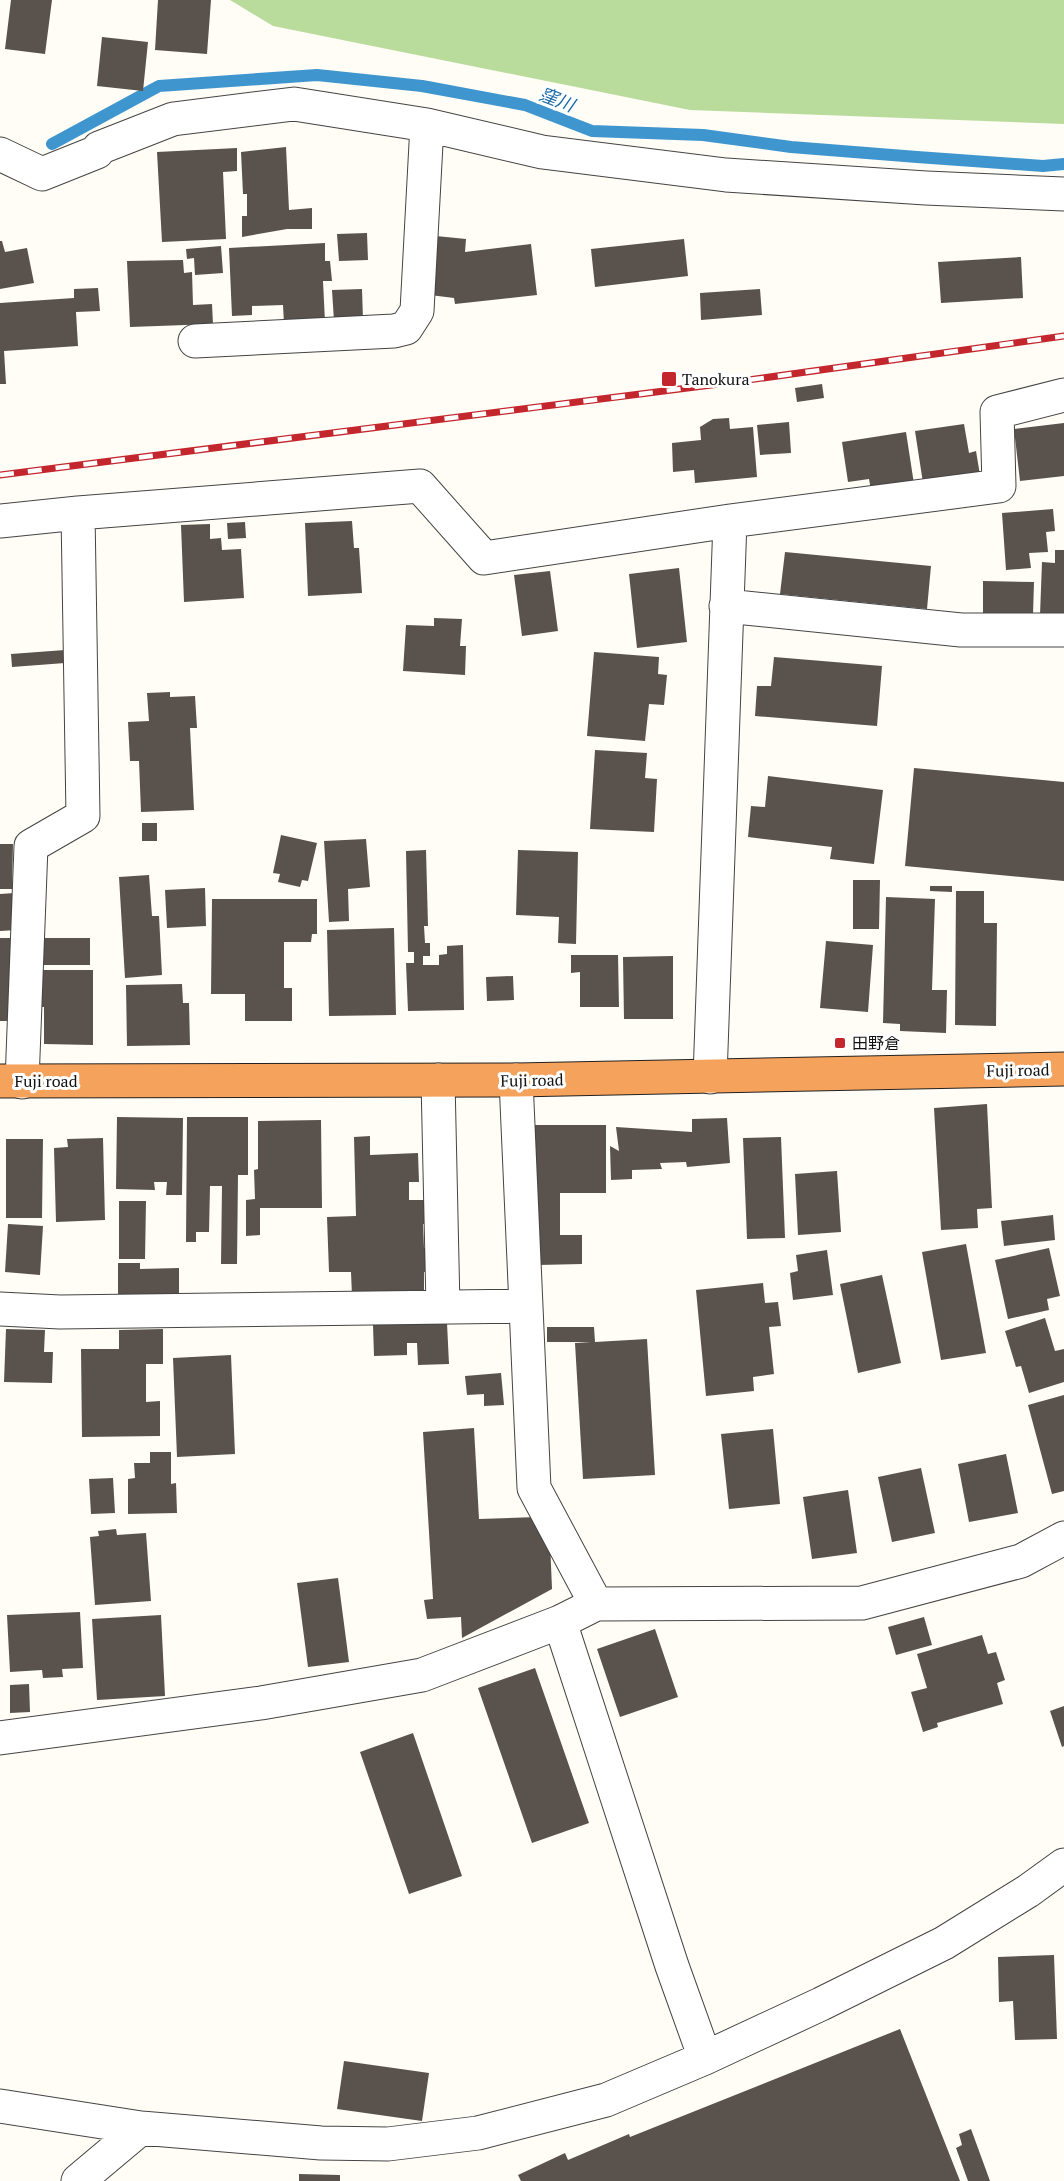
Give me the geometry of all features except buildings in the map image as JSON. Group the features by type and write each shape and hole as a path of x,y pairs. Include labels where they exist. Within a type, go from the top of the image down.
{"highway":[{"name":"Fuji road","path":"11,1082 516,1080 1064,1069"}],"street":[{"path":"0,154 42,174 96,152 99,148 173,119 294,104 427,125 542,152 726,175 1064,194"},
{"path":"195,340 394,331 406,328 417,311 427,125"},
{"path":"0,521 420,486 484,558 730,520 999,486 997,411 1064,395"},
{"path":"11,1082 31,846 83,816 78,513"},
{"path":"710,1077 730,520"},
{"path":"726,606 961,630 1064,630"},
{"path":"438,1080 442,1307"},
{"path":"516,1080 534,1488 596,1604"},
{"path":"0,1309 60,1312 526,1306"},
{"path":"0,1738 261,1703 422,1675 560,1622 596,1604 862,1604 1021,1561 1064,1538"},
{"path":"560,1622 672,1966 705,2058"},
{"path":"0,2106 141,2128 321,2143 399,2143 478,2133 606,2100 705,2058 944,1943 1028,1891 1064,1865"},
{"path":"78,2181 141,2128"}],"green space":[{"path":"230,0 1064,0 1064,124 690,110 273,26"}],"waterway":[{"name":"窪川","path":"52,144 159,86 317,75 422,86 525,105 592,131 703,135 791,147 1043,166 1064,164"}],"railway":[{"path":"0,475 727,383 1064,336"}],"place":[{"name":"Tanokura","path":"669,379"},
{"name":"田野倉","path":"840,1043"}]}
